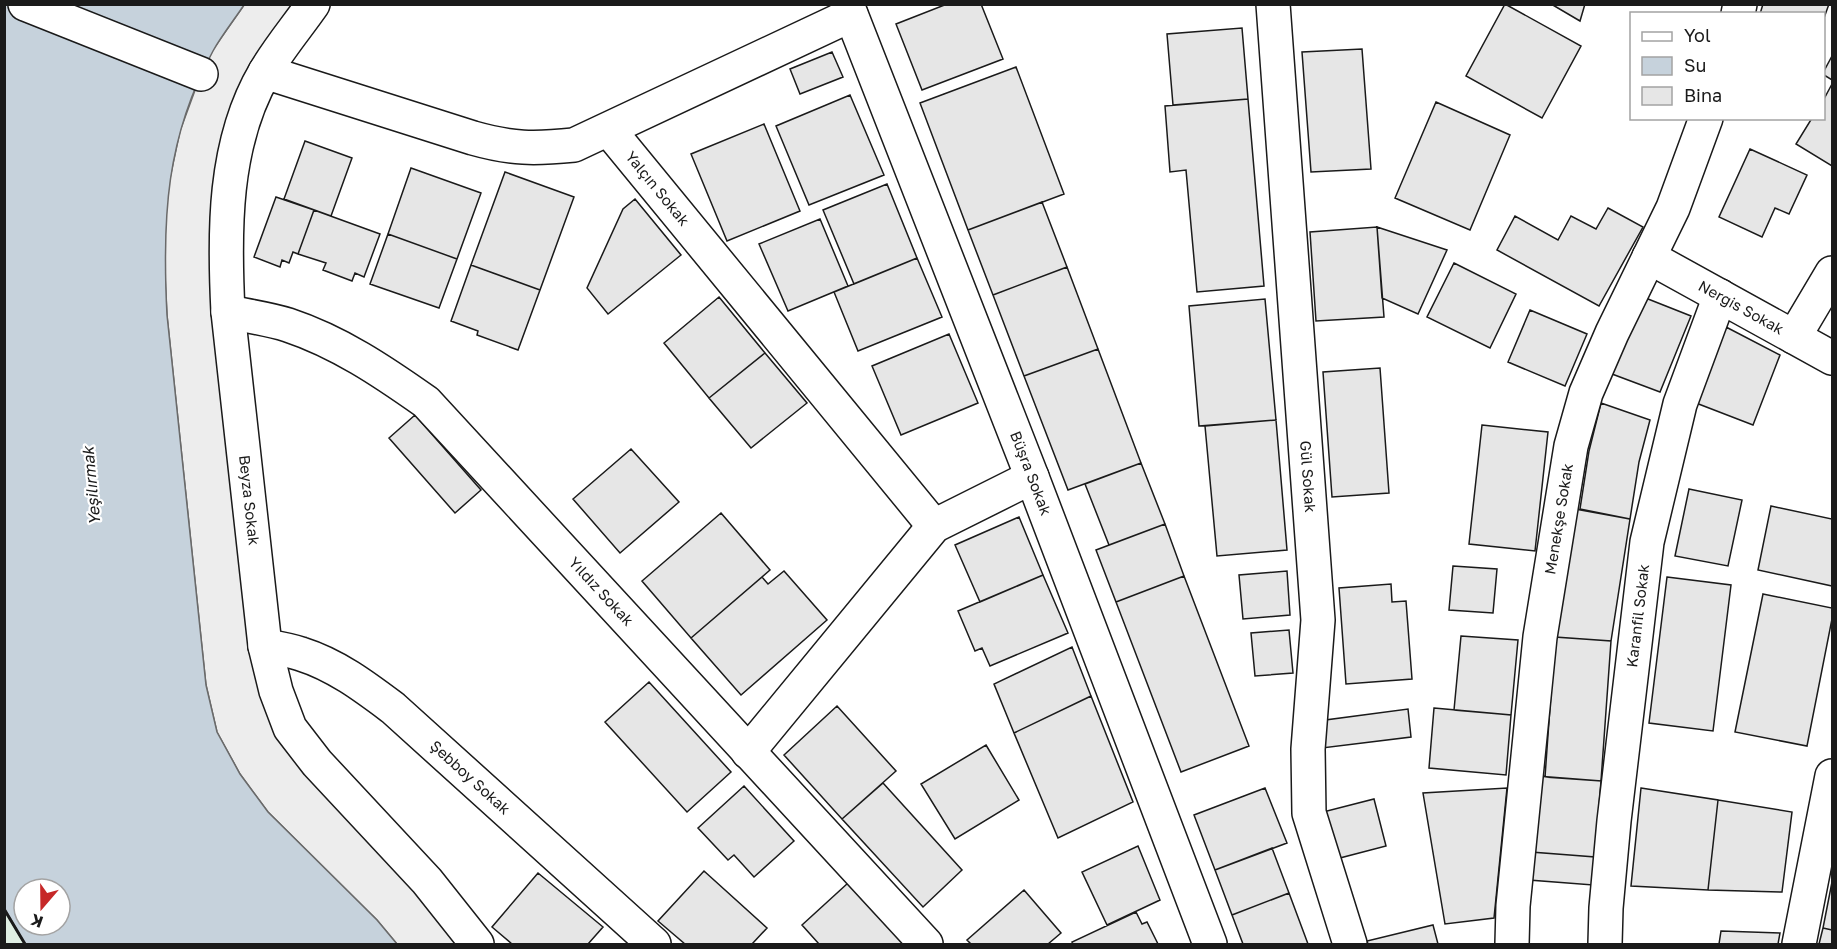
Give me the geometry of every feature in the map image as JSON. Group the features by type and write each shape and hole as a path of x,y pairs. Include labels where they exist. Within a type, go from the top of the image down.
{"street":[{"path":"25,4 201,74"},
{"name":"Beyza Sokak","path":"313,4 265,72 246,117 230,176 227,206 228,312 265,646 276,691 290,728 316,763 427,881 477,945"},
{"name":"Gül Sokak","path":"1273,4 1318,621 1308,749 1309,813 1350,945"},
{"path":"265,72 425,124 504,146 540,148 574,145 609,130 849,10"},
{"name":"Büşra Sokak","path":"849,10 1032,477 1210,945"},
{"name":"Menekşe Sokak","path":"1512,945 1513,906 1540,637 1571,446 1586,393 1612,333 1673,208 1705,120"},
{"name":"Yalçın Sokak","path":"609,130 934,526"},
{"name":"Nergis Sokak","path":"1649,257 1833,358"},
{"path":"1794,337 1833,273"},
{"name":"Karanfil Sokak","path":"1605,945 1614,821 1647,542 1680,404 1720,296"},
{"name":"Yıldız Sokak","path":"228,312 286,324 328,341 372,364 426,402 926,945"},
{"path":"748,752 934,526 1032,477"},
{"name":"Şebboy Sokak","path":"265,646 300,654 328,665 393,708 654,945"},
{"path":"1799,945 1833,776"}],"green space":[{"path":"4,909 12,923 12,937 20,937 25,944 5,944"}],"shaded area":[{"path":"244,5 313,5 230,176 276,691 477,944 397,944 377,920 268,812 240,774 217,732 206,685 167,315 164,256 166,197 180,131 201,74 214,48"}],"water":[{"name":"Yeşilırmak","path":"4,5 244,5 213,51 197,83 185,115 170,179 165,245 167,315 206,685 217,732 240,774 268,812 377,920 397,944 25,944 21,937 72,937 72,877 12,877 12,921 5,909"}],"building":[{"path":"947,4 981,4 1003,59 922,90 896,24"},
{"path":"1505,4 1581,46 1542,118 1466,76"},
{"path":"1551,4 1585,4 1580,21"},
{"path":"1763,4 1829,4 1825,15 1825,12 1761,12"},
{"path":"1242,28 1248,99 1173,105 1167,34"},
{"path":"1362,49 1371,169 1311,172 1302,52"},
{"path":"832,52 843,77 800,94 790,69"},
{"path":"1832,56 1832,80 1825,76 1825,69"},
{"path":"1016,67 1064,194 968,230 920,103"},
{"path":"1832,84 1832,166 1796,144 1811,120 1825,120 1825,97"},
{"path":"850,95 884,175 809,205 776,126"},
{"path":"1248,99 1264,286 1197,292 1186,170 1170,172 1165,106"},
{"path":"1436,102 1510,135 1470,230 1395,198"},
{"path":"764,124 800,211 727,241 691,154"},
{"path":"305,141 352,158 331,216 284,199"},
{"path":"1750,149 1807,175 1789,214 1775,208 1762,237 1719,217"},
{"path":"411,168 481,193 457,259 388,234"},
{"path":"505,172 574,197 540,290 471,265"},
{"path":"887,184 917,258 854,284 823,210"},
{"path":"276,197 314,210 298,254 293,252 289,263 282,260 280,267 254,257"},
{"path":"635,199 681,255 608,314 587,288 623,209"},
{"path":"1042,202 1067,267 993,295 968,230"},
{"path":"1608,208 1643,227 1599,306 1497,250 1515,216 1558,240 1571,216 1596,229"},
{"path":"314,210 380,234 364,277 355,273 352,281 323,270 326,263 298,254"},
{"path":"820,219 848,286 788,311 759,244"},
{"path":"1377,227 1384,317 1316,321 1310,232"},
{"path":"1377,227 1447,250 1418,314 1382,298"},
{"path":"388,234 457,259 439,308 370,284"},
{"path":"917,258 942,317 858,351 834,292"},
{"path":"1454,263 1516,294 1490,348 1427,317"},
{"path":"471,265 540,290 518,350 477,335 478,331 451,321"},
{"path":"1067,267 1098,349 1024,376 993,295"},
{"path":"719,297 765,353 709,398 664,343"},
{"path":"1643,297 1691,316 1660,392 1612,374"},
{"path":"1265,299 1276,420 1199,426 1189,306"},
{"path":"1530,310 1587,334 1565,386 1508,362"},
{"path":"1726,327 1780,355 1753,425 1696,403"},
{"path":"949,334 978,403 901,435 872,366"},
{"path":"1098,349 1141,463 1068,490 1024,376"},
{"path":"765,353 807,403 751,448 709,398"},
{"path":"1380,368 1389,493 1332,497 1323,372"},
{"path":"1601,403 1650,420 1639,462 1630,519 1580,509 1589,451"},
{"path":"415,415 481,490 455,513 389,438"},
{"path":"1276,420 1287,550 1217,556 1205,426"},
{"path":"1482,425 1548,432 1535,551 1469,544"},
{"path":"631,449 679,502 620,553 573,499"},
{"path":"1141,463 1165,524 1109,545 1085,484"},
{"path":"1689,489 1742,500 1728,566 1675,556"},
{"path":"1771,506 1832,519 1832,586 1758,570"},
{"path":"1575,509 1630,519 1611,641 1555,637"},
{"path":"721,513 770,570 691,638 642,581"},
{"path":"1019,517 1043,575 980,602 955,545"},
{"path":"1165,524 1184,576 1116,602 1096,550"},
{"path":"1453,566 1497,569 1493,613 1449,610"},
{"path":"784,571 827,620 741,695 691,638 762,577 768,584"},
{"path":"1287,571 1290,615 1243,619 1239,575"},
{"path":"1043,575 1068,633 990,666 982,648 975,651 958,611"},
{"path":"1184,576 1249,746 1181,772 1116,602"},
{"path":"1667,577 1731,585 1713,731 1649,723"},
{"path":"1391,584 1392,602 1406,601 1412,679 1346,684 1339,588"},
{"path":"1763,594 1832,608 1832,619 1807,746 1735,732"},
{"path":"1289,630 1293,673 1255,676 1251,633"},
{"path":"1461,636 1518,640 1511,715 1454,710"},
{"path":"1555,637 1611,641 1601,781 1545,777"},
{"path":"1072,647 1091,696 1014,733 994,684"},
{"path":"649,682 731,772 687,812 605,722"},
{"path":"1091,696 1133,802 1058,838 1014,733"},
{"path":"837,706 896,771 842,819 784,755"},
{"path":"1434,708 1511,715 1506,775 1429,768"},
{"path":"1408,709 1411,737 1322,748 1318,721"},
{"path":"986,745 1019,800 955,839 921,784"},
{"path":"1537,776 1601,781 1595,857 1531,852"},
{"path":"883,783 962,870 923,907 842,819"},
{"path":"744,786 794,841 754,877 734,855 728,860 698,828"},
{"path":"1265,788 1287,843 1215,870 1194,815"},
{"path":"1507,788 1494,918 1445,924 1423,793"},
{"path":"1641,788 1718,800 1708,890 1631,886"},
{"path":"1374,799 1386,846 1336,859 1323,812"},
{"path":"1718,800 1792,812 1782,892 1708,890"},
{"path":"1138,846 1160,900 1107,925 1082,872"},
{"path":"1272,848 1289,893 1232,915 1215,870"},
{"path":"1531,852 1595,857 1593,885 1529,880"},
{"path":"704,871 767,928 752,944 685,944 658,921"},
{"path":"538,873 603,927 588,944 512,944 492,927"},
{"path":"1832,882 1832,930 1823,928"},
{"path":"848,883 904,944 819,944 802,925"},
{"path":"1024,890 1061,933 1048,944 971,944 967,940"},
{"path":"1289,893 1308,944 1243,944 1232,915"},
{"path":"1136,912 1142,924 1147,922 1158,944 1073,944 1072,942"},
{"path":"1433,925 1438,944 1368,944 1367,941"},
{"path":"1823,928 1832,930 1832,944 1819,944"},
{"path":"1721,931 1780,933 1778,944 1719,944"}],"wall":[{"path":"4,909 25,944"}]}
